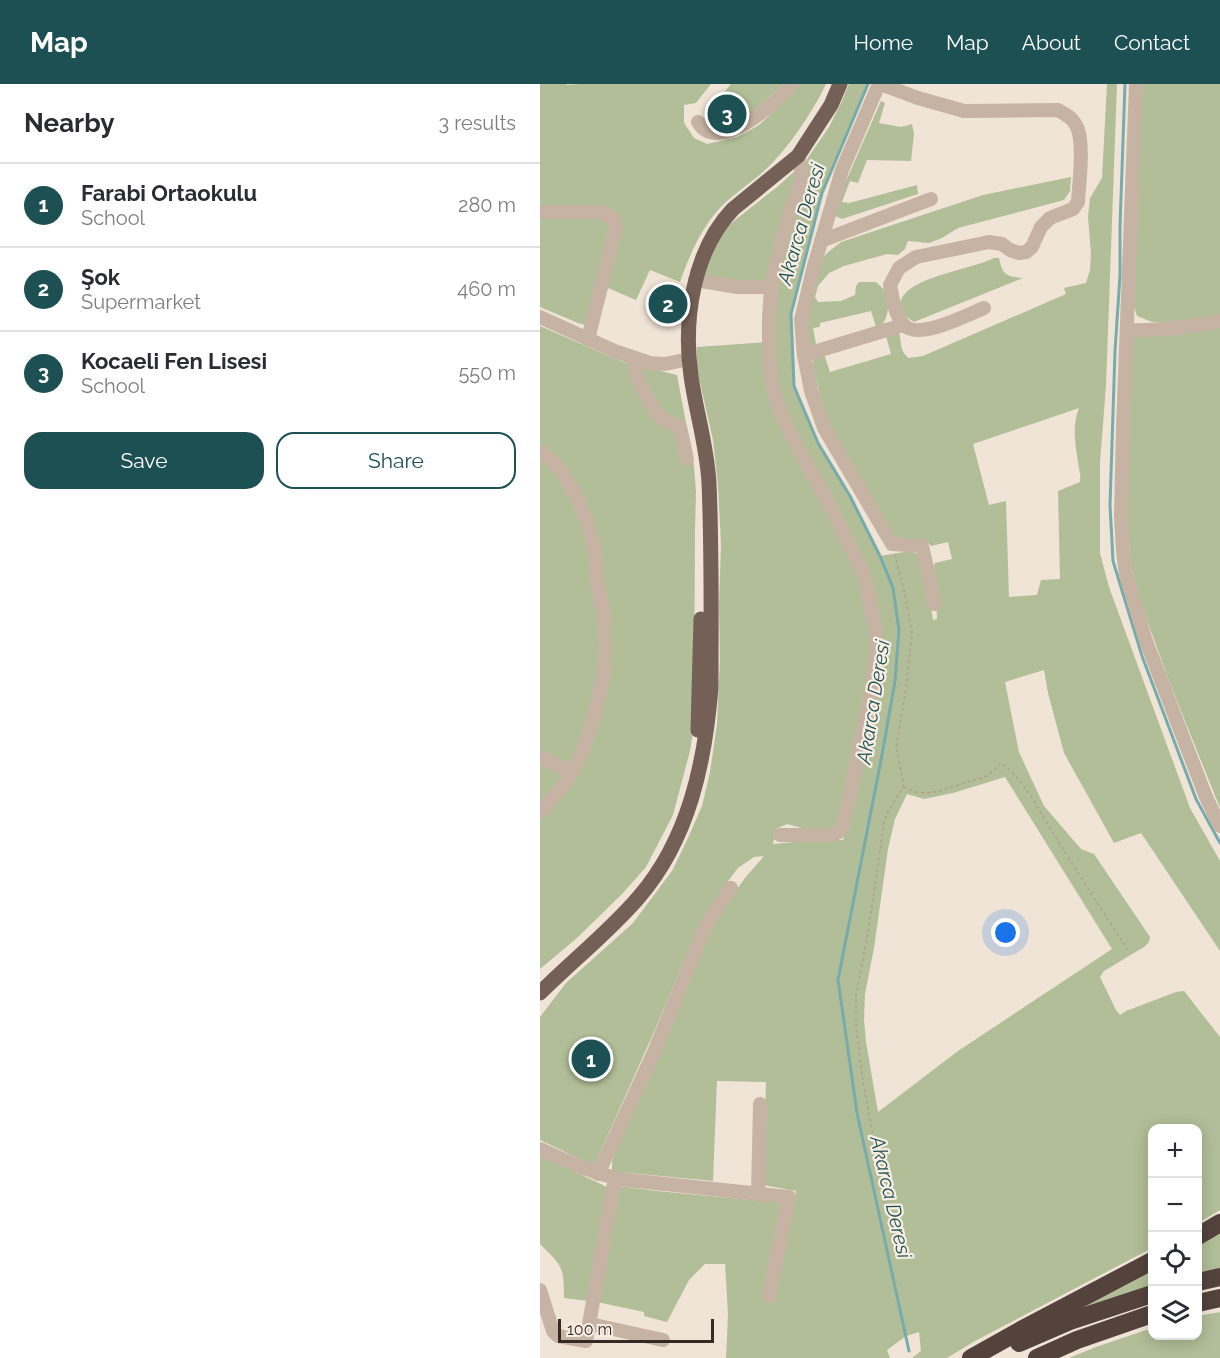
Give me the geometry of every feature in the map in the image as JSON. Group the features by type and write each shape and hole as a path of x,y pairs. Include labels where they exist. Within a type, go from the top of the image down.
{"highway":[{"path":"1202,1233 1220,1223"},
{"path":"971,1358 1148,1263"},
{"path":"1202,1281 1220,1277"},
{"path":"989,1358 1029,1338 1148,1295"},
{"path":"1202,1302 1220,1298"},
{"path":"1037,1358 1148,1315"}],"main road":[{"path":"540,985 604,924 640,885 659,857 675,824 688,783 698,739 703,517 681,312 685,281 691,261 713,222 726,207 795,147 834,84"},
{"path":"540,993 619,920 651,883 674,845 693,796 704,751 711,688 709,481 703,434 691,376 685,360 689,314 696,280 707,245 723,219 798,156 831,105 840,84"}],"street":[{"path":"698,122 702,129 710,133 733,130 762,112 792,84"},
{"path":"934,604 922,546 892,544 824,428 804,355 801,320 821,241 842,170 880,84 964,111 1058,110 1070,116 1077,126 1081,148 1078,202 1073,208 1050,218 1041,227 1032,247 1026,252 1019,253 1002,244 989,242 916,257 899,268 890,285 895,308 903,325 911,330 932,329 984,308"},
{"path":"1136,84 1123,428 1121,516 1123,551 1126,575 1146,641 1202,787 1220,826"},
{"path":"780,835 833,835 843,827 876,659 876,632 864,575 834,513 788,430 776,400 771,378 769,318 771,287 782,238 801,181 798,156"},
{"path":"821,241 931,199"},
{"path":"540,212 600,212 612,217 616,227 588,339"},
{"path":"696,280 738,287 771,287"},
{"path":"540,317 635,359 665,364 685,360"},
{"path":"1128,330 1149,331 1180,328 1220,321"},
{"path":"804,355 903,325"},
{"path":"635,359 636,373 654,407 664,420 680,427 687,459"},
{"path":"540,451 553,462 568,481 594,544 604,622 605,651 597,705 581,752 572,772 540,812"},
{"path":"540,757 572,772"},
{"path":"598,1174 654,1052 702,934 731,888"},
{"path":"758,1194 760,1104"},
{"path":"540,1149 598,1174 615,1178 789,1197 769,1296"},
{"path":"540,1290 553,1331 558,1336 586,1341 615,1178"},
{"path":"590,1324 663,1340"}],"path":[{"path":"885,1204 862,1075 856,1025 856,1003 884,822 903,787 896,747 906,689 912,632 892,544"},
{"path":"903,787 916,792 940,791 987,776 1001,763 1015,775 1030,794 1080,877 1128,950"}],"green space":[{"path":"540,84 711,84 696,103 684,105 684,123 694,138 707,144 738,137 759,125 787,99 799,84 826,84 807,118 782,152 765,170 724,204 707,225 687,262 680,282 650,270 636,300 608,288 585,325 540,307"},
{"path":"731,84 783,84 748,114 737,120 717,124 708,120 707,113"},
{"path":"849,84 868,84 822,193 791,314 794,386 818,443 850,496 880,556 910,551 917,554 929,594 933,620 937,619 934,565 952,559 948,542 931,546 926,540 899,539 891,535 833,437 823,409 813,359 824,354 830,372 891,354 886,336 899,332 902,350 909,358 923,356 1066,294 1064,288 1086,283 1091,254 1088,217 1090,198 1102,178 1107,84 1117,84 1106,386 1100,462 1100,553 1109,587 1190,808 1220,861 1220,951 1141,833 1114,843 1064,753 1044,670 1005,682 1019,752 1044,806 1081,849 1094,854 1150,937 1144,947 1104,971 1100,977 1116,1010 1120,1015 1176,992 1184,991 1220,1037 1220,1210 1202,1221 1202,1124 1148,1124 1148,1250 947,1358 912,1358 921,1351 919,1332 906,1336 887,1350 890,1358 726,1358 728,1314 725,1264 705,1264 689,1280 667,1322 644,1316 644,1312 597,1302 618,1186 782,1203 774,1300 796,1191 763,1185 766,1082 717,1081 713,1181 612,1170 617,1142 717,917 764,856 754,857 738,868 722,889 694,937 594,1166 540,1140 540,1017 566,983 633,923 672,871 702,806 710,772 717,724 721,545 713,440 696,365 697,347 766,342 766,375 850,548 873,633 873,661 841,821 833,831 813,831 787,824 776,829 773,844 843,840 878,661 866,575 781,405 773,338 780,263 806,173 807,159 829,127","holes":["1079,408 1075,421 1080,482 1058,491 1060,579 1041,580 1037,595 1009,597 1006,501 989,505 973,444","1005,777 1112,949 958,1051 878,1112 866,1042 865,994 888,849 895,819 907,794 924,799 953,793"]},
{"path":"1140,84 1220,84 1220,317 1176,324 1152,322 1137,316 1133,303"},
{"path":"881,101 885,103 879,123 901,127 912,124 914,134 911,161 867,160 858,183 850,181 842,202 849,203 917,185 918,194 842,219 835,216 839,197"},
{"path":"796,170 799,174 768,282 748,283 703,278 721,236 730,224"},
{"path":"1071,177 1070,191 1064,200 958,228 929,243 908,241 905,249 898,255 887,254 844,266 829,273 818,286 815,297 818,302 841,301 855,295 859,282 876,282 886,293 887,314 877,330 871,311 820,323 820,327 813,328 816,344 809,351 805,319 818,264 841,242 983,195"},
{"path":"999,258 1006,274 1023,278 914,322 898,309 903,296 920,283"},
{"path":"1220,323 1220,808 1169,681 1140,601 1132,570 1128,531 1128,434 1132,335"},
{"path":"540,326 623,362 677,375 694,466 696,492 694,726 690,751 673,815 646,867 577,938 540,969"},
{"path":"540,1155 609,1188 589,1301 564,1298 560,1267 540,1244"},
{"path":"1220,1233 1220,1269 1202,1274 1202,1244"},
{"path":"1148,1273 1148,1288 1080,1309"},
{"path":"1220,1312 1220,1358 1069,1358 1148,1329 1148,1340 1202,1340 1202,1315"}],"waterway":[{"name":"Akarca Deresi","path":"868,84 822,193 791,314 794,386 818,443 850,496 880,556 893,588 899,630 895,681 838,980 857,1113 909,1351"},
{"path":"1125,84 1120,275 1110,505 1113,561 1142,656 1196,799 1220,843"}],"place":[{"name":"Kocaeli Fen Lisesi","path":"727,114"},
{"name":"Şok","path":"668,304"},
{"name":"Farabi Ortaokulu","path":"591,1059"}]}
